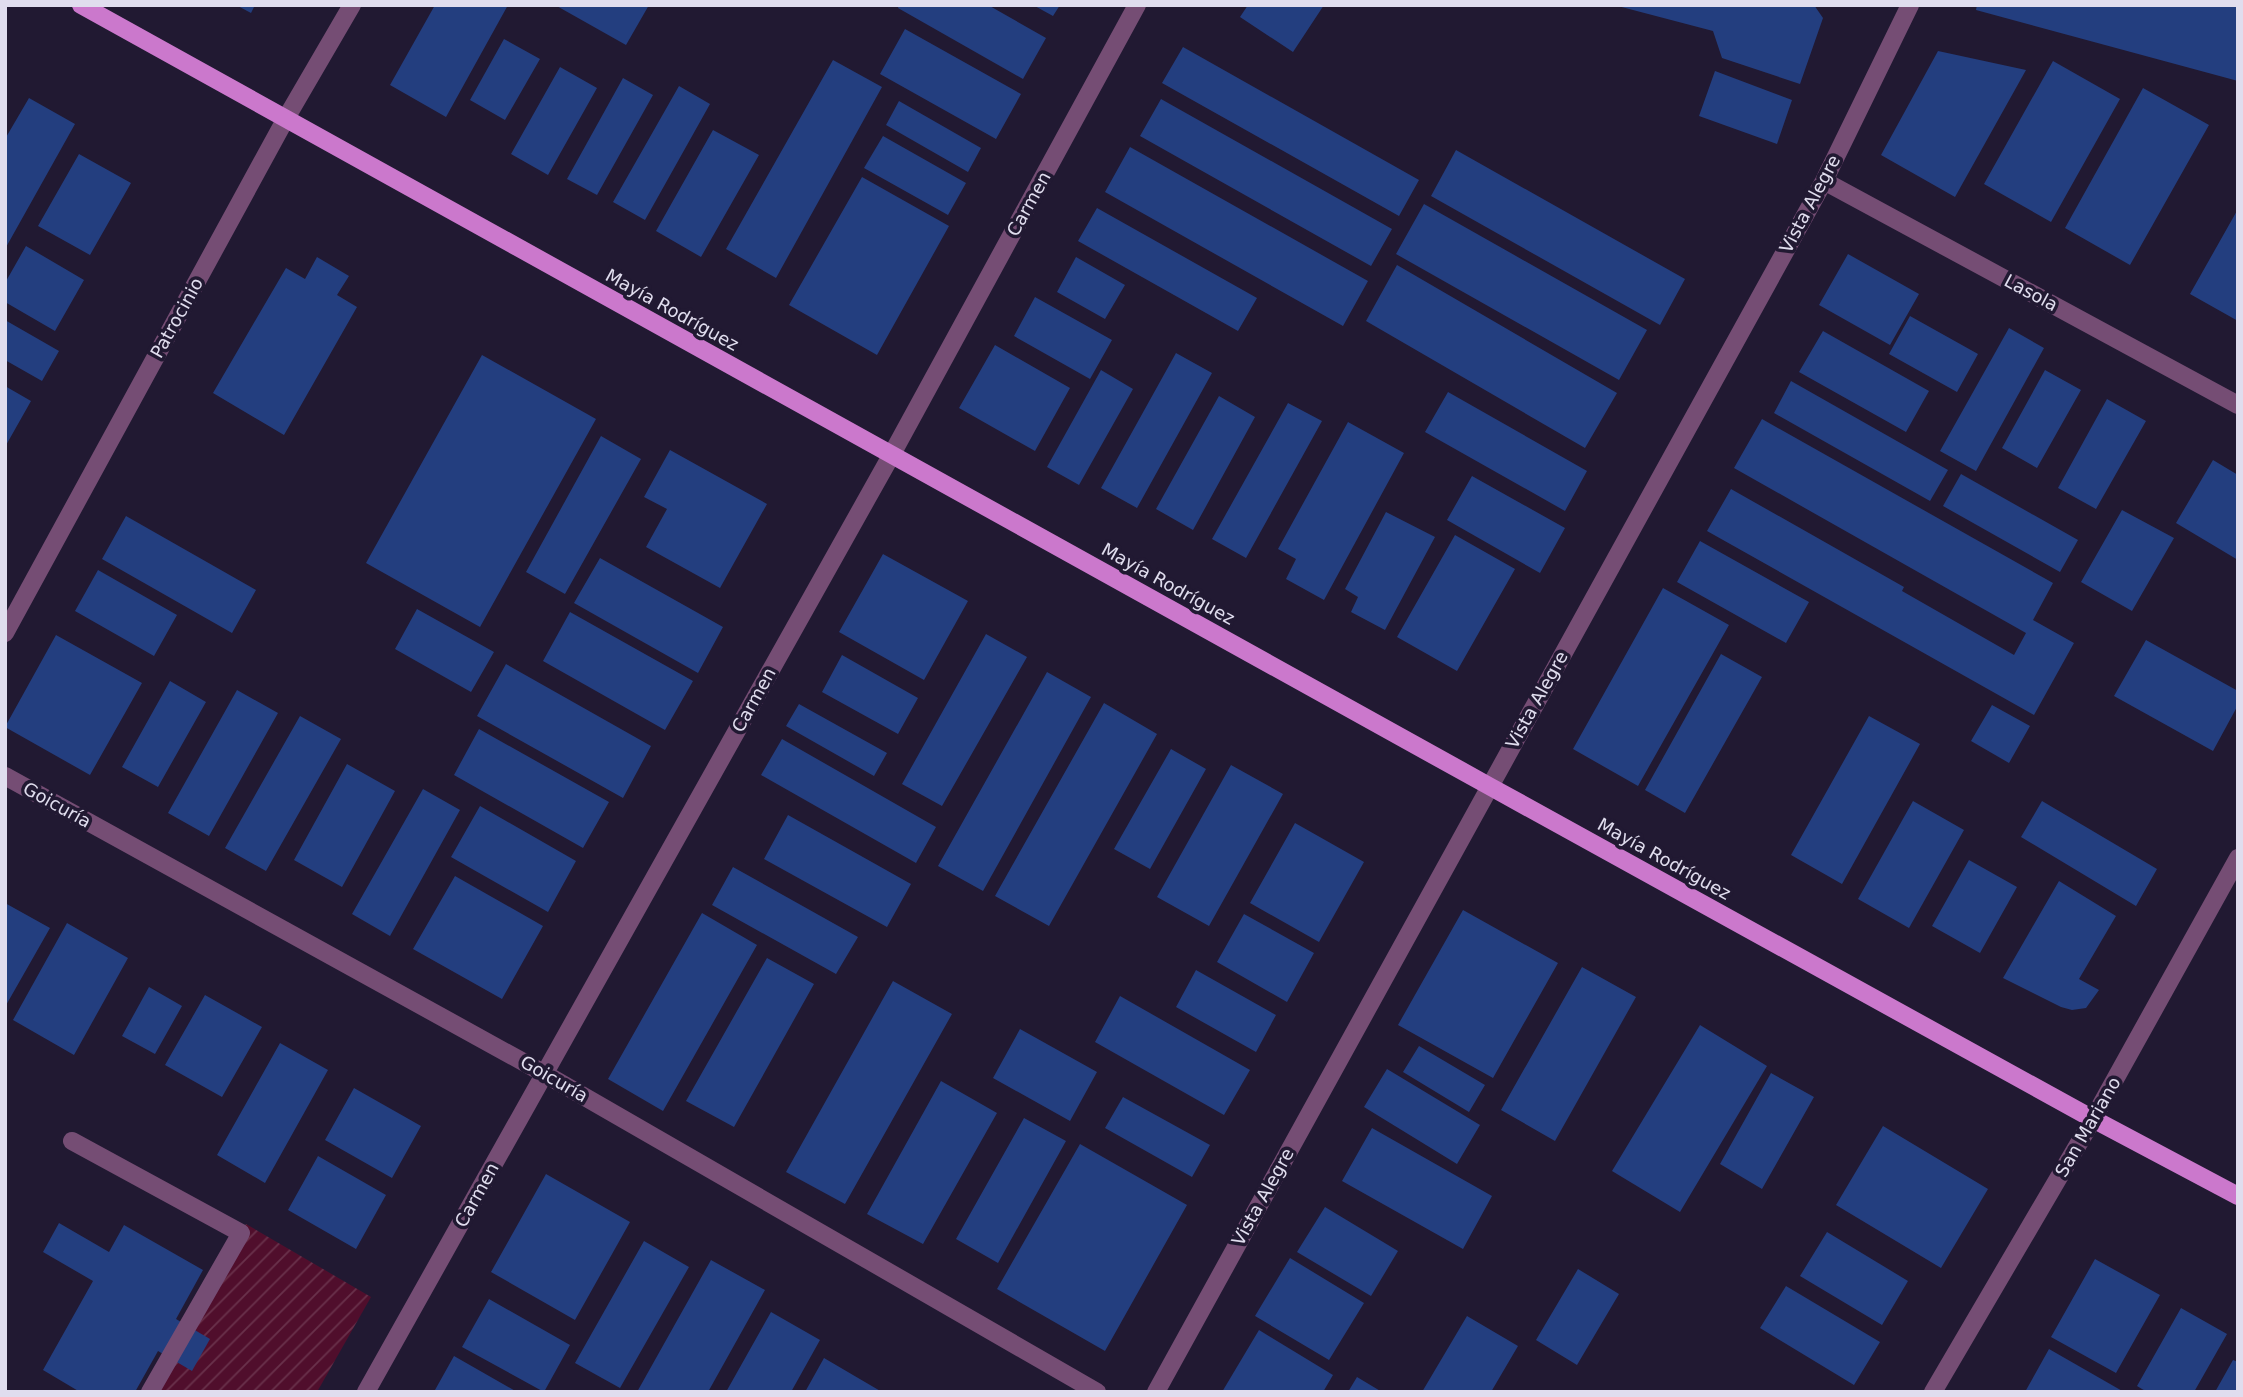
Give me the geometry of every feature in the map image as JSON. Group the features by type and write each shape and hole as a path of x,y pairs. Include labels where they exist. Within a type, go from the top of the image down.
{"main road":[{"name":"Mayía Rodríguez","path":"81,5 1489,786 2238,1196"}],"street":[{"name":"Patrocinio","path":"5,633 285,120 352,5"},
{"name":"Carmen","path":"366,1392 892,454 1137,5"},
{"name":"Vista Alegre","path":"1156,1392 1824,181 1910,5"},
{"name":"Lasola","path":"1824,181 2238,405"},
{"name":"Goicuría","path":"5,776 545,1074 1097,1392"},
{"name":"San Mariano","path":"1933,1392 2093,1119 2238,858"},
{"path":"72,1141 241,1233 150,1392"}],"shaded area":[{"path":"246,1224 371,1297 317,1392 150,1392"}],"building":[{"path":"236,5 255,5 251,13"},
{"path":"435,5 508,5 446,117 390,85"},
{"path":"555,5 649,5 626,45"},
{"path":"899,5 988,5 1046,38 1023,79 898,8"},
{"path":"1033,5 1060,5 1053,16"},
{"path":"1248,5 1324,5 1293,52 1240,17"},
{"path":"1614,5 1814,5 1823,18 1800,84 1722,58 1713,31"},
{"path":"1977,5 2238,5 2238,81 1976,10"},
{"path":"905,29 1021,94 996,139 880,74"},
{"path":"504,39 540,59 505,120 470,100"},
{"path":"1183,47 1419,180 1399,216 1162,83"},
{"path":"1938,51 2026,70 1955,197 1881,155"},
{"path":"833,60 882,87 776,278 726,249"},
{"path":"2053,61 2120,99 2051,222 1984,184"},
{"path":"560,67 597,88 548,175 511,154"},
{"path":"1715,71 1792,100 1777,144 1699,116"},
{"path":"623,78 653,95 597,195 567,179"},
{"path":"679,86 710,104 645,220 613,202"},
{"path":"2143,88 2209,125 2130,265 2065,228"},
{"path":"29,98 75,124 5,249 5,139"},
{"path":"1161,99 1392,229 1371,266 1140,136"},
{"path":"899,101 981,148 968,172 886,125"},
{"path":"713,130 759,155 701,257 656,231"},
{"path":"883,136 966,183 948,215 864,168"},
{"path":"1130,147 1368,281 1343,326 1105,192"},
{"path":"1456,150 1685,279 1660,325 1431,196"},
{"path":"79,154 131,183 90,255 38,226"},
{"path":"862,177 949,226 877,355 789,305"},
{"path":"1424,204 1647,330 1619,380 1396,254"},
{"path":"1097,208 1257,298 1238,331 1078,241"},
{"path":"2238,209 2238,321 2190,294"},
{"path":"26,246 84,280 55,331 5,302 5,283"},
{"path":"1848,254 1919,294 1890,345 1819,305"},
{"path":"317,257 349,276 337,295 357,307 284,435 213,393 286,268 305,279"},
{"path":"1076,257 1125,285 1105,319 1057,292"},
{"path":"1397,265 1617,393 1585,448 1366,321"},
{"path":"1035,297 1112,340 1090,379 1014,336"},
{"path":"1910,316 1978,354 1957,392 1889,354"},
{"path":"5,320 59,351 42,381 5,360"},
{"path":"2009,328 2044,348 1976,471 1940,451"},
{"path":"1823,331 1929,391 1906,432 1799,372"},
{"path":"995,345 1070,388 1035,451 959,408"},
{"path":"1176,353 1212,373 1137,508 1101,488"},
{"path":"482,355 596,419 480,627 366,563"},
{"path":"1101,370 1133,389 1079,485 1047,467"},
{"path":"2045,370 2081,390 2037,468 2002,448"},
{"path":"1791,381 1948,470 1930,501 1774,413"},
{"path":"5,386 31,401 5,447"},
{"path":"1448,392 1587,471 1565,511 1425,432"},
{"path":"1219,396 1255,417 1193,530 1156,509"},
{"path":"2107,399 2146,421 2096,509 2058,488"},
{"path":"1288,403 1322,421 1246,558 1212,539"},
{"path":"1762,419 2053,583 2033,620 2074,643 2034,715 1707,531 1731,489 1904,587 1902,591 2014,655 2026,633 1734,468"},
{"path":"1348,422 1404,453 1324,600 1286,579 1296,559 1278,549"},
{"path":"601,436 641,459 565,594 526,572"},
{"path":"670,450 767,504 720,588 646,547 667,509 644,497"},
{"path":"2213,460 2238,475 2238,560 2176,523"},
{"path":"1961,474 2078,540 2060,572 1943,506"},
{"path":"1472,476 1565,528 1540,573 1447,520"},
{"path":"2122,510 2174,538 2132,611 2081,582"},
{"path":"1386,512 1435,537 1385,630 1351,612 1358,597 1345,589"},
{"path":"126,516 256,590 232,633 102,559"},
{"path":"1455,535 1515,569 1457,671 1397,637"},
{"path":"1700,541 1809,602 1786,643 1677,582"},
{"path":"883,554 968,601 924,680 839,632"},
{"path":"600,558 723,627 698,673 574,603"},
{"path":"98,570 177,615 154,656 75,611"},
{"path":"1663,588 1729,625 1638,786 1573,749"},
{"path":"417,609 494,652 471,692 395,649"},
{"path":"570,612 693,681 665,730 543,661"},
{"path":"986,634 1027,657 942,806 902,784"},
{"path":"56,635 142,683 90,775 5,727"},
{"path":"2146,640 2238,691 2238,705 2213,751 2114,696"},
{"path":"1721,654 1762,677 1685,813 1645,790"},
{"path":"842,655 918,698 898,734 822,692"},
{"path":"506,664 651,746 623,798 477,716"},
{"path":"1047,672 1091,697 983,891 938,866"},
{"path":"170,681 206,702 158,787 122,767"},
{"path":"237,690 278,713 209,836 168,813"},
{"path":"1104,703 1157,734 1049,926 995,896"},
{"path":"799,704 887,753 874,776 786,726"},
{"path":"1992,705 2030,726 2009,763 1971,741"},
{"path":"300,716 341,739 266,871 225,848"},
{"path":"1869,716 1920,744 1842,884 1791,855"},
{"path":"479,729 609,802 583,848 454,775"},
{"path":"782,739 936,827 916,863 761,775"},
{"path":"1171,749 1206,769 1150,869 1114,849"},
{"path":"347,764 395,791 342,887 294,860"},
{"path":"1231,765 1283,794 1209,926 1157,897"},
{"path":"423,789 460,810 390,936 352,914"},
{"path":"1913,801 1964,830 1909,928 1858,899"},
{"path":"2042,801 2157,869 2136,906 2021,837"},
{"path":"480,806 576,861 548,912 451,857"},
{"path":"788,815 911,884 887,927 764,859"},
{"path":"1295,823 1364,862 1319,942 1250,903"},
{"path":"1969,860 2017,887 1980,953 1932,926"},
{"path":"733,867 858,937 836,974 712,905"},
{"path":"455,876 543,926 502,999 413,949"},
{"path":"2059,881 2116,916 2079,979 2099,990 2086,1008 2072,1010 2061,1007 2003,978"},
{"path":"5,903 50,928 5,1007"},
{"path":"1463,910 1558,963 1493,1078 1398,1025"},
{"path":"702,913 757,945 663,1111 608,1079"},
{"path":"1244,914 1314,953 1287,1002 1217,962"},
{"path":"67,923 128,958 74,1055 13,1020"},
{"path":"767,958 814,984 734,1127 686,1101"},
{"path":"1582,967 1636,997 1555,1141 1501,1110"},
{"path":"1196,970 1276,1015 1256,1052 1176,1007"},
{"path":"893,981 952,1014 845,1204 786,1172"},
{"path":"149,987 182,1006 155,1054 122,1036"},
{"path":"205,995 262,1027 222,1097 165,1065"},
{"path":"1120,996 1250,1070 1224,1115 1095,1042"},
{"path":"1700,1025 1767,1066 1680,1212 1612,1171"},
{"path":"1020,1029 1097,1072 1070,1121 993,1078"},
{"path":"280,1043 328,1070 265,1183 217,1155"},
{"path":"1419,1046 1485,1085 1469,1112 1403,1072"},
{"path":"1387,1069 1480,1125 1457,1164 1364,1107"},
{"path":"1771,1073 1814,1097 1762,1189 1720,1164"},
{"path":"941,1081 997,1113 923,1244 867,1214"},
{"path":"354,1088 421,1126 392,1178 325,1140"},
{"path":"1123,1097 1210,1145 1192,1177 1105,1128"},
{"path":"1024,1118 1066,1141 998,1263 956,1239"},
{"path":"1883,1126 1988,1189 1941,1268 1836,1205"},
{"path":"1372,1128 1492,1196 1463,1249 1342,1181"},
{"path":"1080,1144 1187,1205 1105,1351 997,1289"},
{"path":"318,1156 386,1195 356,1249 288,1210"},
{"path":"546,1174 630,1222 575,1320 491,1272"},
{"path":"1325,1207 1398,1251 1371,1296 1297,1252"},
{"path":"59,1223 109,1252 124,1225 203,1270 176,1319 210,1339 192,1371 158,1351 135,1392 80,1392 43,1370 93,1281 43,1252"},
{"path":"1827,1232 1908,1281 1882,1325 1800,1276"},
{"path":"644,1241 689,1267 620,1388 575,1363"},
{"path":"1290,1258 1364,1303 1329,1360 1255,1316"},
{"path":"2095,1259 2160,1295 2116,1373 2051,1337"},
{"path":"711,1260 765,1290 708,1392 637,1392"},
{"path":"1578,1269 1619,1294 1577,1365 1536,1340"},
{"path":"1786,1286 1880,1342 1854,1385 1760,1328"},
{"path":"489,1299 570,1345 544,1392 462,1347"},
{"path":"2181,1308 2227,1334 2194,1392 2147,1392 2137,1386"},
{"path":"771,1312 820,1340 791,1392 726,1392"},
{"path":"1467,1316 1518,1346 1491,1392 1422,1392"},
{"path":"1259,1330 1333,1375 1323,1392 1222,1392"},
{"path":"2049,1349 2124,1392 2025,1392"},
{"path":"454,1356 517,1392 438,1392 435,1390"},
{"path":"824,1358 882,1392 805,1392"},
{"path":"2233,1360 2238,1362 2238,1392 2215,1392"},
{"path":"1357,1377 1382,1392 1348,1392"}]}
